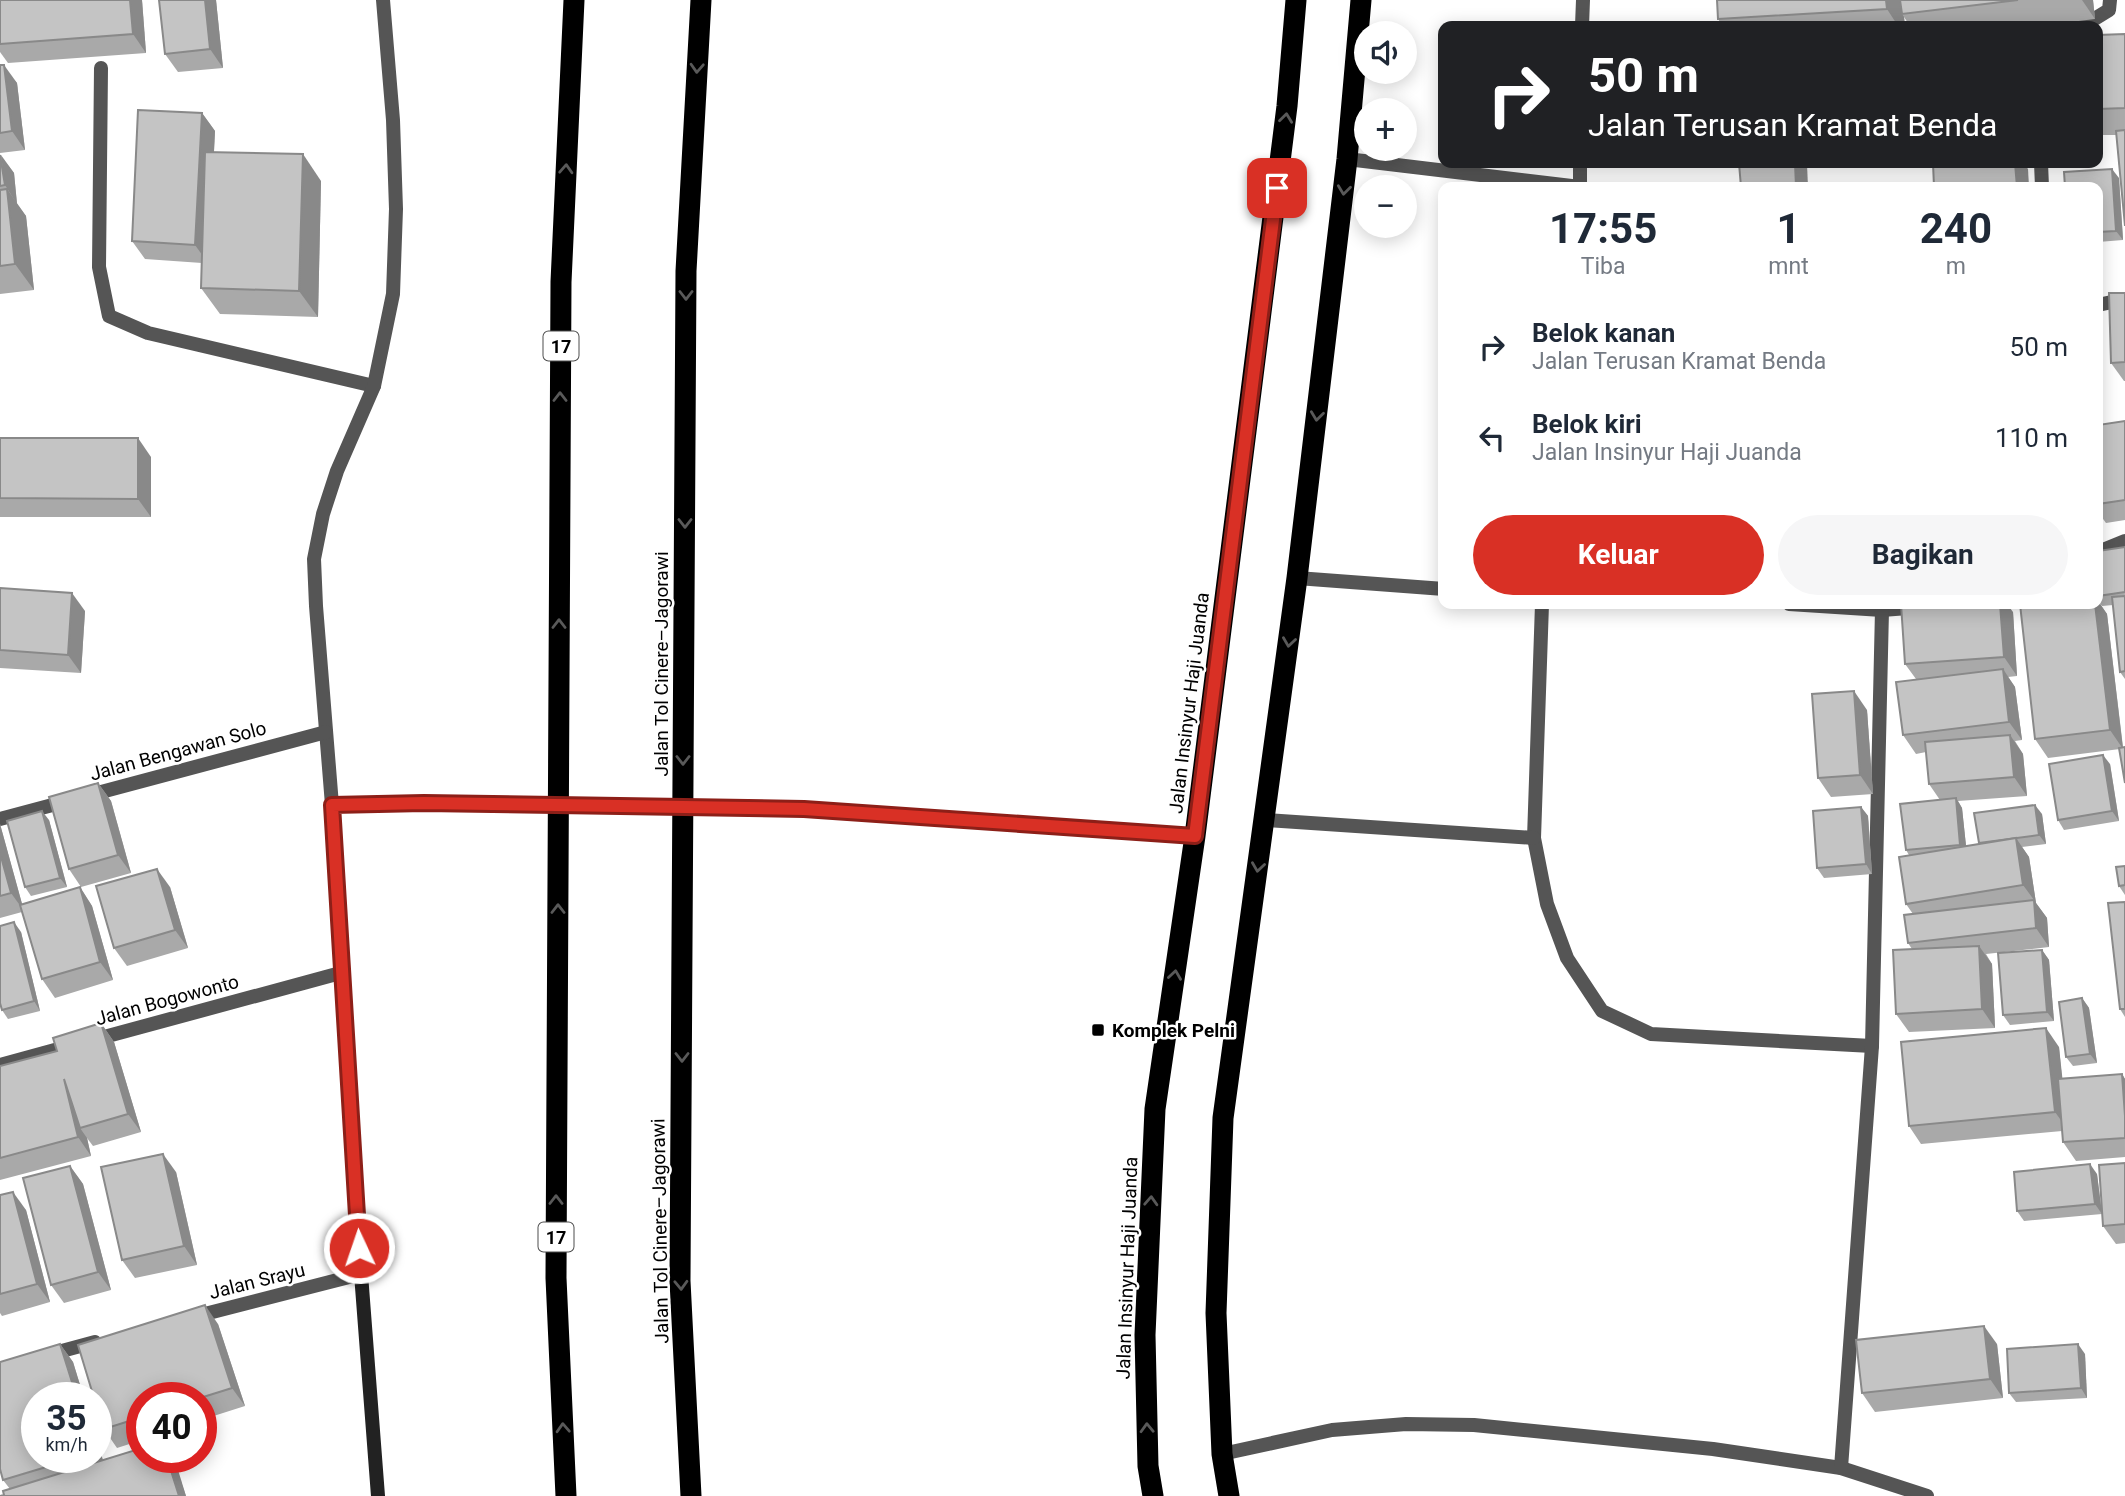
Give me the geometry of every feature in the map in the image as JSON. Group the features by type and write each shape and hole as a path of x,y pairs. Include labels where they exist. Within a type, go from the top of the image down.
{"highway":[{"name":"17","path":"566,1496 556,1278 561,282 575,0"},
{"name":"Jalan Tol Cinere–Jagorawi","path":"691,1496 680,1281 686,271 701,0"},
{"name":"Jalan Insinyur Haji Juanda","path":"1153,1496 1148,1466 1145,1335 1155,1109 1195,836 1287,106 1296,0"},
{"path":"1229,1496 1222,1454 1216,1313 1223,1118 1297,578 1348,159 1361,0"}],"street":[{"path":"378,1496 314,559 323,514 337,471 374,386 393,294 396,209 393,120 383,0"},
{"path":"1582,21 1583,0"},
{"path":"2092,21 2109,10 2110,0"},
{"path":"101,68 99,267 109,316 148,333 374,386"},
{"path":"1348,159 1539,182"},
{"path":"2103,304 2125,299"},
{"path":"2103,550 2125,541"},
{"path":"1297,578 1438,589"},
{"path":"1542,609 1534,838 1547,904 1567,958 1602,1010 1651,1034 1872,1045"},
{"path":"1867,609 1895,609"},
{"path":"1841,1468 1872,1045 1882,610"},
{"name":"Jalan Bengawan Solo","path":"0,819 326,732"},
{"path":"332,805 424,803 804,809 1195,836"},
{"path":"1265,820 1534,838"},
{"name":"Jalan Bogowonto","path":"0,1065 344,972"},
{"name":"Jalan Srayu","path":"185,1320 361,1274"},
{"path":"26,1360 106,1340"},
{"path":"1222,1454 1332,1430 1406,1424 1474,1425 1713,1449 1841,1468 1920,1495"}],"building":[{"path":"0,0 130,0 133,34 0,44"},
{"path":"159,0 205,0 210,49 165,54"},
{"path":"1717,0 1886,0 1887,9 1718,19"},
{"path":"1900,0 2018,0 1902,14"},
{"path":"2125,34 2125,108 2103,109 2103,35"},
{"path":"0,65 4,65 12,131 0,133"},
{"path":"138,110 202,113 195,245 132,241"},
{"path":"2125,130 2125,226 2116,131"},
{"path":"205,152 303,154 299,291 201,288"},
{"path":"0,155 5,185 0,186"},
{"path":"1739,168 1795,168 1796,182 1741,182"},
{"path":"1933,168 2015,168 2017,182 1934,182"},
{"path":"2112,169 2116,231 2103,232 2103,182 2065,182 2064,172"},
{"path":"7,189 15,264 0,266 0,190"},
{"path":"2109,293 2125,293 2125,362 2111,363"},
{"path":"2125,421 2125,500 2103,503 2103,424"},
{"path":"0,438 138,438 138,499 0,498"},
{"path":"2125,547 2125,592 2103,595 2103,550"},
{"path":"0,588 72,593 68,655 0,650"},
{"path":"2125,596 2125,671 2120,672 2112,597"},
{"path":"1901,609 2000,609 2004,657 1905,664"},
{"path":"2021,609 2096,609 2110,730 2035,739"},
{"path":"2003,669 2009,722 1903,735 1896,682"},
{"path":"1854,691 1860,775 1818,778 1812,694"},
{"path":"2010,735 2014,777 1929,784 1925,742"},
{"path":"2125,747 2125,783 2119,748"},
{"path":"2103,755 2112,811 2058,820 2049,764"},
{"path":"98,783 118,855 69,869 49,797"},
{"path":"1956,798 1960,845 1906,850 1900,804"},
{"path":"2035,805 2039,835 1979,843 1974,813"},
{"path":"1861,807 1866,864 1817,868 1813,811"},
{"path":"42,811 60,878 25,887 7,821"},
{"path":"2016,838 2023,885 1906,904 1899,857"},
{"path":"0,853 11,893 0,896"},
{"path":"2125,866 2125,885 2119,886 2116,867"},
{"path":"157,869 175,930 114,948 96,886"},
{"path":"80,887 100,962 42,979 20,905"},
{"path":"2034,900 2036,928 1908,943 1904,915"},
{"path":"2125,902 2125,1009 2120,1009 2108,903"},
{"path":"14,922 34,1001 2,1010 0,926"},
{"path":"1979,946 1982,1009 1896,1014 1893,950"},
{"path":"2042,950 2047,1012 2003,1015 1998,953"},
{"path":"2082,998 2090,1054 2066,1057 2059,1002"},
{"path":"101,1023 128,1114 80,1128 64,1079 78,1137 0,1158 0,1066 57,1051 53,1038"},
{"path":"2046,1028 2055,1112 1909,1126 1901,1042"},
{"path":"2122,1074 2125,1138 2063,1142 2058,1079"},
{"path":"163,1154 184,1246 122,1260 101,1167"},
{"path":"2125,1163 2125,1224 2103,1226 2099,1165"},
{"path":"2090,1164 2095,1204 2017,1211 2014,1172"},
{"path":"70,1166 98,1272 51,1285 23,1178"},
{"path":"13,1192 37,1284 0,1294 0,1195"},
{"path":"205,1305 232,1388 217,1393 217,1382 126,1382 126,1422 112,1426 112,1382 89,1382 78,1345"},
{"path":"1984,1326 1990,1379 1862,1393 1856,1340"},
{"path":"60,1344 72,1382 21,1382 21,1473 26,1473 3,1480 0,1469 0,1362"},
{"path":"2078,1344 2081,1388 2009,1393 2007,1349"},
{"path":"126,1453 126,1473 172,1473 179,1496 0,1496 4,1495 3,1491 61,1473 112,1473 112,1457"}],"place":[{"name":"Komplek Pelni","path":"1098,1030"}],"route":[{"path":"359,1248 332,805 424,803 804,809 1195,836 1277,188"}]}
